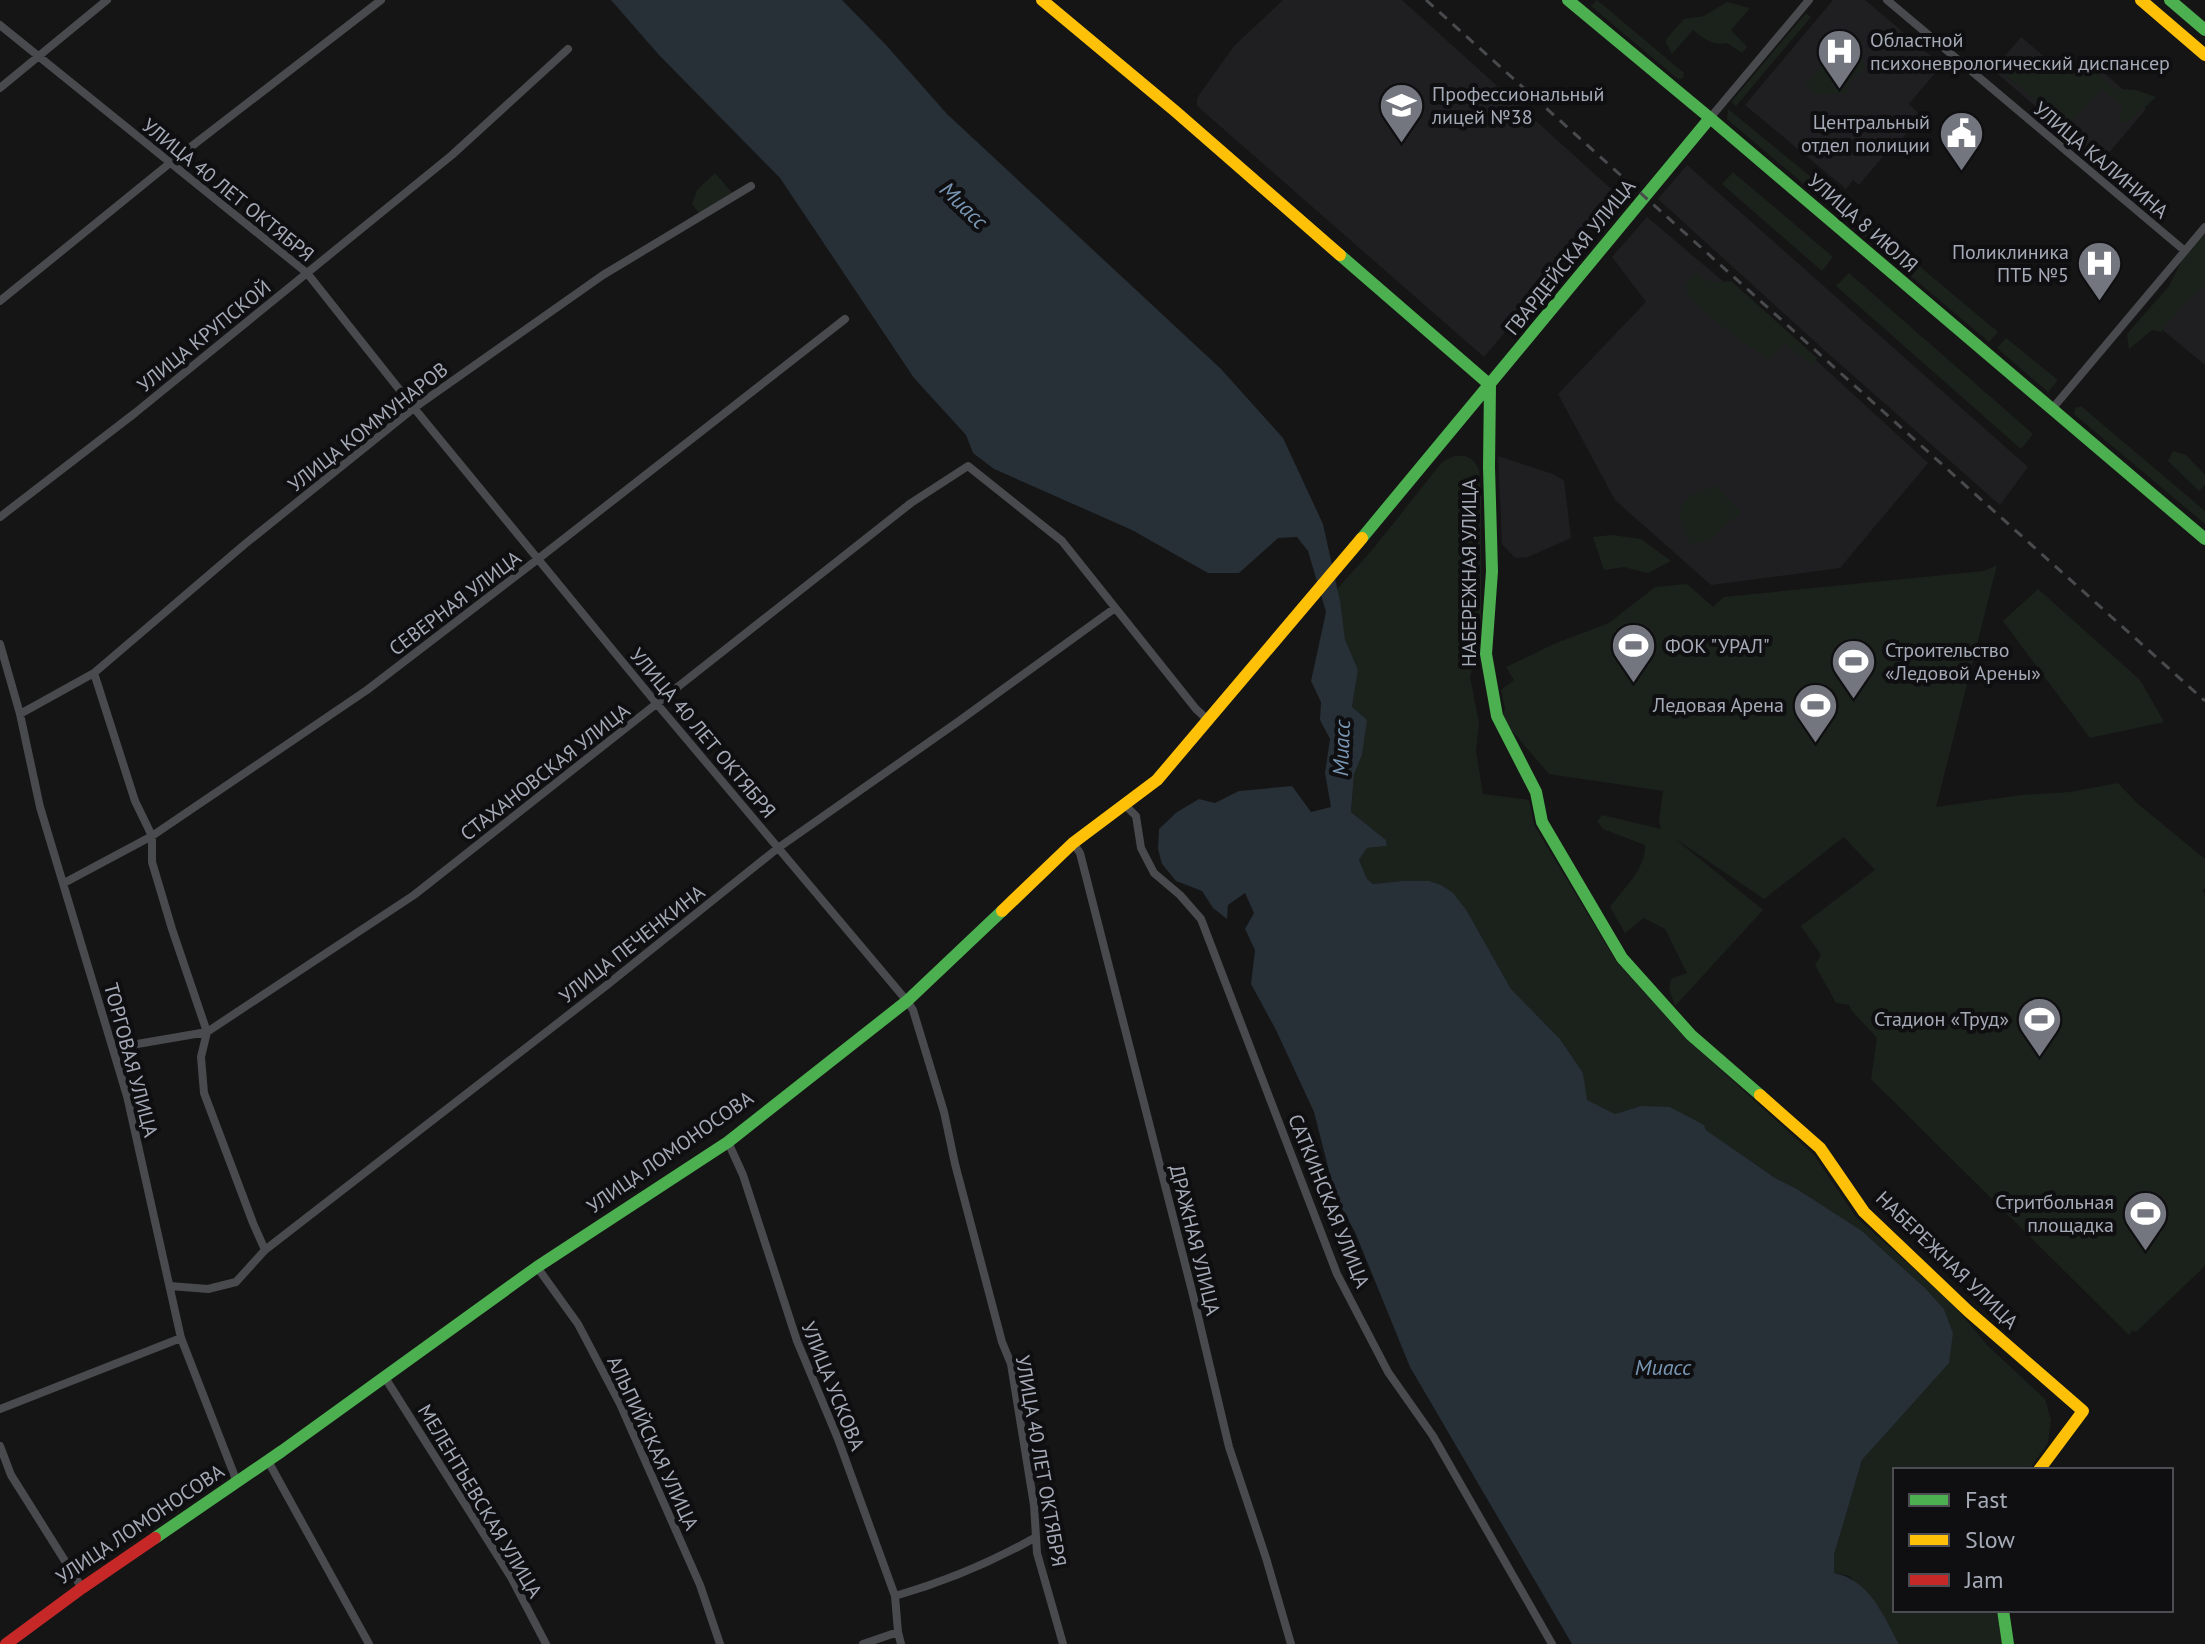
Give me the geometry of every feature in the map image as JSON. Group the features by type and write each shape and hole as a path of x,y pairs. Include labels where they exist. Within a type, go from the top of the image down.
{"street":[{"path":"0,88 107,0"},
{"path":"0,301 170,163 381,0"},
{"path":"1042,0 1175,111 1490,385"},
{"name":"УЛИЦА 8 ИЮЛЯ","path":"1568,0 2205,539"},
{"name":"ГВАРДЕЙСКАЯ УЛИЦА","path":"1294,620 1809,0"},
{"name":"УЛИЦА КАЛИНИНА","path":"1887,0 2185,251"},
{"path":"2141,0 2205,55"},
{"path":"2170,0 2205,30"},
{"name":"УЛИЦА 40 ЛЕТ ОКТЯБРЯ","path":"0,25 307,273 657,704 913,1010 944,1112 998,1327 1011,1364 1034,1505 1037,1553 1063,1644"},
{"name":"УЛИЦА КРУПСКОЙ","path":"0,517 135,413 452,155 568,49"},
{"name":"УЛИЦА КОММУНАРОВ","path":"20,714 94,673 245,544 414,408 603,275 751,186"},
{"path":"2051,410 2205,227"},
{"name":"СЕВЕРНАЯ УЛИЦА","path":"64,883 152,836 367,690 845,319"},
{"name":"НАБЕРЕЖНАЯ УЛИЦА","path":"1490,385 1492,571 1486,654 1497,716 1536,792 1542,822 1622,958 1691,1035 1820,1148 1864,1212 1915,1261 2083,1411 2040,1468"},
{"name":"СТАХАНОВСКАЯ УЛИЦА","path":"114,1048 207,1032 414,895 911,503 968,466 1062,541 1115,608"},
{"path":"1115,608 1209,721"},
{"name":"УЛИЦА ПЕЧЕНКИНА","path":"170,1286 208,1289 236,1282 265,1250 778,848 1115,608"},
{"name":"УЛИЦА ЛОМОНОСОВА","path":"6,1644 268,1461 537,1267 728,1142 907,1001 1073,843 1157,780 1294,620"},
{"name":"ТОРГОВАЯ УЛИЦА","path":"0,644 20,714 40,807 127,1096 181,1338 237,1482"},
{"path":"94,673 135,801 152,836 152,862 207,1032 201,1057 204,1093 265,1250"},
{"name":"САТКИНСКАЯ УЛИЦА","path":"1125,805 1136,816 1141,848 1154,873 1180,895 1201,919 1337,1274 1388,1372 1433,1436 1552,1644"},
{"name":"ДРАЖНАЯ УЛИЦА","path":"1073,843 1080,853 1229,1447 1291,1644"},
{"name":"УЛИЦА УСКОВА","path":"728,1142 743,1175 797,1341 838,1439 895,1596 901,1644"},
{"name":"АЛЬПИЙСКАЯ УЛИЦА","path":"537,1267 578,1324 620,1404 700,1585 720,1644"},
{"path":"0,1409 181,1338"},
{"name":"МЕЛЕНТЬЕВСКАЯ УЛИЦА","path":"384,1376 511,1577 546,1644"},
{"path":"0,1446 11,1475 82,1588"},
{"path":"268,1461 369,1644"},
{"path":"895,1596 937,1584 1036,1537"},
{"path":"2003,1612 2008,1644"},
{"path":"863,1644 898,1632"}],"shaded area":[{"name":"Профессиональный лицей №38","path":"1283,0 1402,0 1619,196 1484,357 1197,106 1197,98 1234,46"},
{"path":"1597,0 1684,73 1683,78 1678,79 1591,6"},
{"name":"Областной психоневрологический диспансер","path":"1833,0 1865,0 1942,65 1909,104 1921,116 1859,185 1853,180 1846,189 1745,105"},
{"path":"1727,2 1750,8 1731,30 1747,47 1742,53 1727,43 1709,41 1693,30 1672,54 1666,43 1667,38 1684,19 1704,16"},
{"path":"1806,13 1811,17 1736,106 1731,102"},
{"path":"2021,37 2080,87 2097,67 2146,109 2101,162 1993,70"},
{"path":"1858,49 1865,67 1850,82 1846,94 1817,94 1805,87 1832,53"},
{"path":"2017,55 2036,57 2051,74 2079,69 2097,60 2106,65 2101,77 2117,89 2136,90 2156,97 2130,121 2119,123 2122,105 2101,89 2067,127 1992,64 1997,56 2008,59"},
{"path":"1728,109 1893,244 1885,253 1727,119"},
{"path":"1687,165 2028,467 2000,505 1658,199"},
{"path":"1733,172 1833,257 1822,271 1722,184"},
{"path":"715,173 733,194 699,213 692,204 697,190"},
{"path":"1647,217 1816,360 1928,463 1840,568 1711,585 1615,500 1558,394 1646,302 1612,257"},
{"path":"2205,234 2205,285 2182,306 2161,332 2152,330 2129,349 2127,334 2169,286 2183,258"},
{"path":"1900,250 1998,332 1989,342 1892,260"},
{"path":"2205,272 2205,365 2159,327"},
{"path":"1695,273 1714,283 1731,281 1817,358 1812,366 1785,343 1769,360 1721,326 1697,304 1685,286"},
{"path":"1849,273 2033,434 2021,449 1836,286"},
{"path":"2006,338 2058,380 2048,392 1997,348"},
{"path":"2081,406 2205,511 2205,524 2074,414 2075,408"},
{"path":"2173,451 2186,455 2205,475 2205,485 2199,491 2168,461"},
{"path":"1465,456 1473,460 1479,470 1481,618 1470,677 1479,723 1476,751 1483,794 1529,800 1534,825 1616,961 1686,1038 1814,1155 1856,1217 1952,1303 1988,1346 2045,1399 2051,1420 2048,1443 2030,1468 1893,1468 1893,1612 1997,1612 2002,1644 1899,1644 1878,1606 1849,1576 1834,1573 1834,1555 1862,1460 1899,1417 1953,1333 1944,1309 1862,1231 1775,1178 1706,1130 1704,1125 1641,1106 1615,1114 1586,1100 1583,1073 1560,1039 1511,989 1467,911 1402,881 1373,884 1366,879 1359,860 1367,848 1387,846 1386,840 1351,812 1354,775 1362,755 1352,707 1358,670 1345,639 1337,589 1445,460"},
{"path":"1498,456 1564,480 1571,538 1528,557 1515,558 1502,544"},
{"path":"1715,485 1741,512 1709,541 1689,544 1678,511 1690,496"},
{"path":"1612,535 1641,539 1671,561 1648,573 1624,567 1604,570 1593,537"},
{"path":"1997,565 1936,807 2070,792 2118,783 2138,804 2205,859 2205,888 2202,891 2205,894 2205,1266 2136,1332 2133,1330 2129,1335 1871,1079 1877,1038 1849,1005 1836,1003 1815,965 1821,955 1801,926 1875,870 1844,837 1764,899 1674,838 1763,910 1675,1006 1669,989 1671,979 1687,973 1665,929 1644,918 1625,933 1610,907 1638,870 1645,845 1603,829 1597,821 1602,815 1661,829 1659,821 1663,791 1549,774 1501,715 1505,710 1501,690 1514,680 1506,667 1609,623 1655,587 1687,584 1713,607 1724,597 1984,571"},
{"path":"2038,589 2140,680 2164,722 2090,738 2003,621"}],"water":[{"name":"Миасс","path":"611,0 842,0 947,114 1221,369 1283,438 1323,524 1345,639 1358,670 1352,707 1367,720 1362,755 1354,775 1351,812 1386,840 1387,846 1367,848 1359,860 1367,879 1373,884 1429,881 1453,893 1467,911 1511,989 1560,1039 1583,1073 1587,1100 1615,1114 1641,1106 1670,1107 1704,1125 1706,1130 1775,1178 1862,1231 1944,1309 1953,1333 1949,1363 1862,1460 1834,1555 1834,1573 1857,1583 1866,1591 1899,1644 1572,1644 1410,1367 1355,1232 1340,1205 1314,1112 1251,984 1255,950 1245,929 1254,913 1245,893 1228,905 1227,919 1213,908 1202,891 1176,881 1162,864 1158,849 1159,829 1177,812 1199,799 1215,803 1239,791 1292,786 1311,812 1331,807 1325,773 1330,739 1320,720 1321,702 1311,681 1326,612 1308,551 1297,537 1278,538 1239,573 1208,573 1132,530 994,469 973,453 966,435 914,378 780,178 659,55"}],"railway":[{"path":"1426,0 2205,701"}],"traffic: fast":[{"path":"1568,0 2205,539"},
{"path":"2170,0 2205,30"},
{"path":"1362,538 1710,118"},
{"path":"1340,255 1490,385 1492,571 1486,654 1497,716 1536,792 1542,822 1622,958 1691,1035 1760,1095"},
{"path":"155,1538 282,1451 537,1267 728,1142 907,1001 1002,911"},
{"path":"2003,1612 2008,1644"}],"traffic: slow":[{"path":"1042,0 1340,255"},
{"path":"2141,0 2205,55"},
{"path":"1002,911 1073,843 1157,780 1362,538"},
{"path":"1760,1095 1820,1148 1864,1212 1968,1311 2083,1411 2040,1468"}],"traffic: jam":[{"path":"6,1644 155,1538"}],"place":[{"name":"Областной психоневрологический диспансер","path":"1839,90"},
{"name":"Профессиональный лицей №38","path":"1401,145"},
{"name":"Центральный отдел полиции","path":"1961,173"},
{"name":"Поликлиника ПТБ №5","path":"2100,303"},
{"name":"ФОК \"УРАЛ\"","path":"1634,685"},
{"name":"Строительство «Ледовой Арены»","path":"1854,701"},
{"name":"Ледовая Арена","path":"1815,744"},
{"name":"Стадион «Труд»","path":"2040,1058"},
{"name":"Стритбольная площадка","path":"2145,1253"}]}
